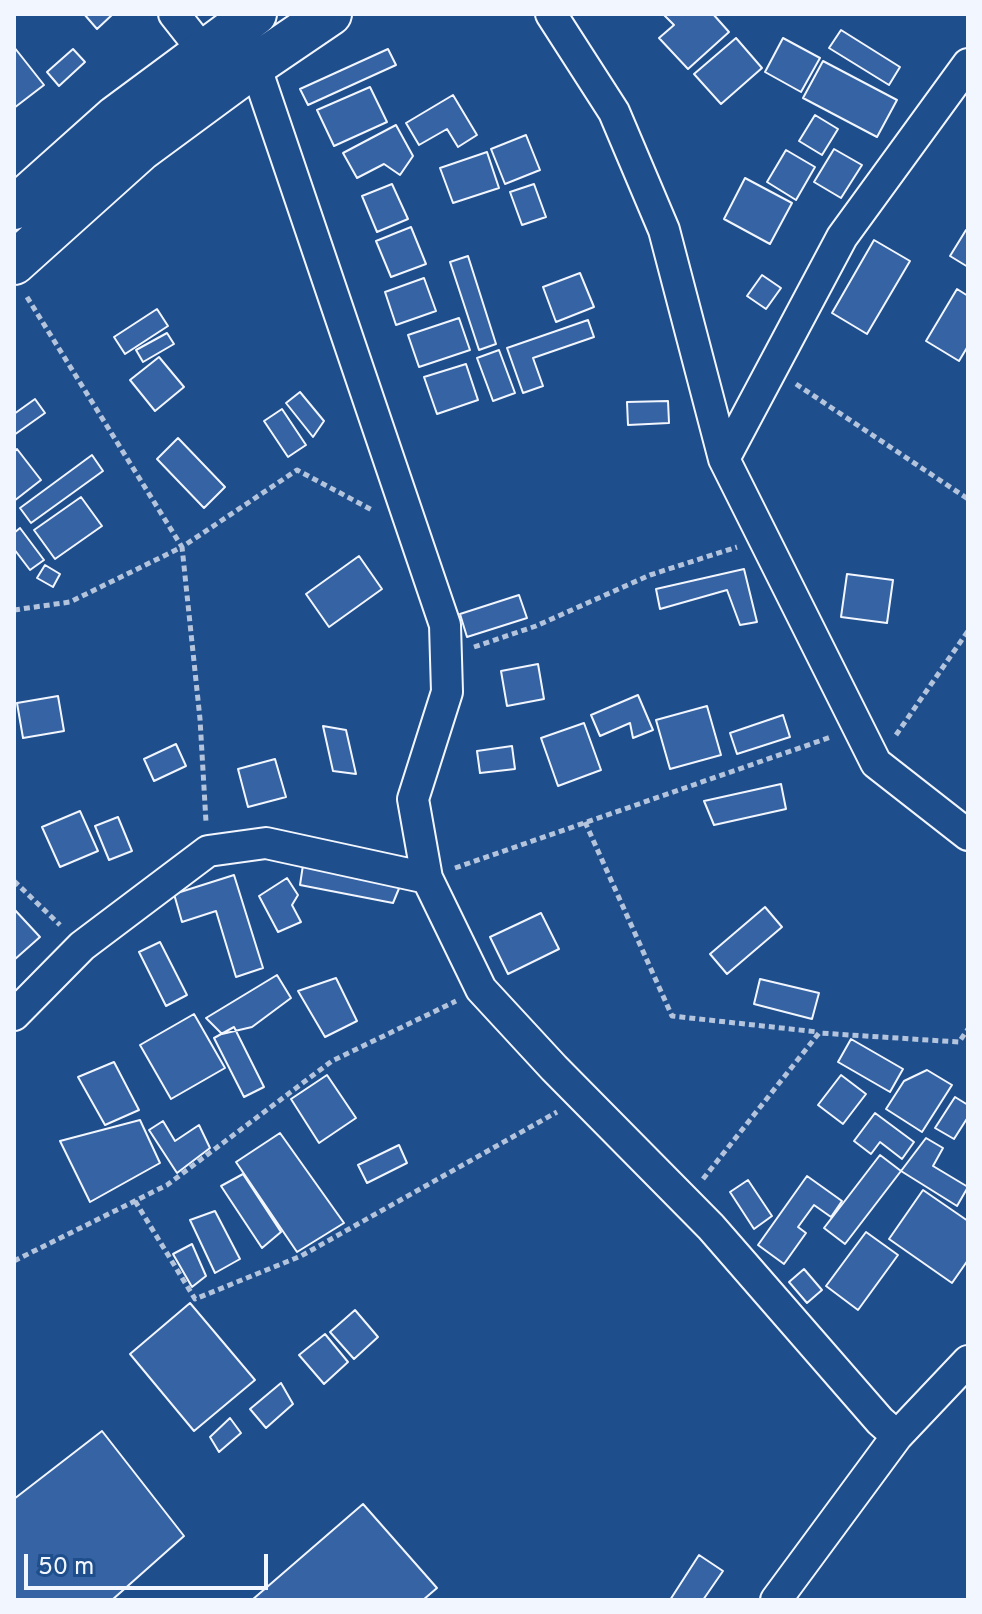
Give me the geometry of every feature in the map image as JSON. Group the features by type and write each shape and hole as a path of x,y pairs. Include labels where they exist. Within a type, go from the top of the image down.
{"main road":[{"path":"14,208 116,117 255,14"},
{"path":"18,276 141,149 330,14"}],"street":[{"path":"174,14 204,52"},
{"path":"551,14 614,112 664,230 724,459 876,763 968,835"},
{"path":"724,459 842,237 968,64"},
{"path":"255,65 445,625 447,692 413,799 427,878 481,989 583,1098 686,1201 880,1421 897,1436"},
{"path":"14,1015 82,946 208,851 266,843 427,878"},
{"path":"776,1600 897,1436 968,1361"}],"path":[{"path":"18,276 182,547 200,719 208,851"},
{"path":"772,369 968,499"},
{"path":"14,610 70,602 182,547 297,470 413,532"},
{"path":"446,656 536,626 650,575 764,539"},
{"path":"876,763 968,631"},
{"path":"427,878 858,727"},
{"path":"585,822 672,1016 819,1033 959,1042 968,1029"},
{"path":"14,881 82,946"},
{"path":"14,1261 167,1185 332,1061 481,989"},
{"path":"686,1201 819,1033"},
{"path":"135,1201 195,1299 301,1256 583,1098"}],"building":[{"path":"84,14 113,14 97,29"},
{"path":"713,14 729,32 688,69 659,38 674,25 664,15"},
{"path":"841,30 900,67 889,85 829,48"},
{"path":"736,38 762,68 721,104 694,74"},
{"path":"783,38 820,58 801,92 765,72"},
{"path":"14,47 44,85 14,108"},
{"path":"73,49 85,62 59,86 47,72"},
{"path":"388,49 396,65 308,105 300,89"},
{"path":"823,61 897,100 877,137 803,98"},
{"path":"370,87 387,122 334,146 317,110"},
{"path":"453,95 477,135 458,147 447,129 419,145 406,123"},
{"path":"815,115 838,129 822,155 799,141"},
{"path":"396,125 413,156 400,175 384,164 357,178 343,153"},
{"path":"526,135 540,170 505,184 491,149"},
{"path":"834,149 862,165 841,198 814,182"},
{"path":"786,150 815,167 796,200 767,182"},
{"path":"487,152 499,188 453,203 440,168"},
{"path":"745,178 792,203 770,244 724,219"},
{"path":"392,184 408,219 377,232 362,196"},
{"path":"534,184 546,217 522,225 510,192"},
{"path":"411,227 426,264 391,277 376,241"},
{"path":"968,231 968,267 950,256"},
{"path":"874,240 910,261 867,334 832,313"},
{"path":"468,256 496,344 479,350 450,262"},
{"path":"580,273 594,307 556,322 543,287"},
{"path":"762,275 781,288 766,309 747,296"},
{"path":"424,278 436,311 396,325 385,292"},
{"path":"957,289 968,296 968,346 959,361 926,341"},
{"path":"157,309 168,326 125,354 114,337"},
{"path":"459,318 470,350 419,367 408,335"},
{"path":"588,320 594,337 533,358 543,386 523,393 507,348"},
{"path":"167,333 174,344 143,362 136,350"},
{"path":"499,350 515,393 493,401 477,358"},
{"path":"159,357 184,387 155,411 130,380"},
{"path":"466,364 478,400 437,414 424,377"},
{"path":"300,392 324,421 313,437 286,403"},
{"path":"35,399 45,413 14,435 14,414"},
{"path":"668,401 669,423 628,425 627,402"},
{"path":"282,409 306,445 288,457 264,421"},
{"path":"178,438 225,487 204,508 157,459"},
{"path":"17,449 41,480 14,501 14,452"},
{"path":"92,455 103,471 31,523 20,508"},
{"path":"81,497 102,526 55,559 34,530"},
{"path":"20,528 44,560 30,570 14,549 14,533"},
{"path":"359,556 382,589 329,627 306,594"},
{"path":"45,565 60,574 53,587 37,578"},
{"path":"744,569 757,622 740,625 727,590 660,609 656,589"},
{"path":"847,574 893,580 887,623 841,617"},
{"path":"519,595 527,618 467,637 460,614"},
{"path":"538,664 544,699 507,706 501,671"},
{"path":"638,695 653,730 633,738 630,723 600,736 591,715"},
{"path":"58,696 64,731 23,738 17,703"},
{"path":"707,706 721,755 670,769 656,720"},
{"path":"783,715 790,737 737,754 730,733"},
{"path":"584,723 601,770 558,786 541,738"},
{"path":"323,726 346,730 356,774 333,771"},
{"path":"176,744 186,766 154,781 144,759"},
{"path":"512,746 515,769 480,773 477,751"},
{"path":"275,759 286,797 248,807 238,769"},
{"path":"781,784 786,809 714,825 704,801"},
{"path":"80,811 98,851 60,867 42,827"},
{"path":"118,817 132,851 109,860 95,826"},
{"path":"303,865 400,886 393,903 300,885"},
{"path":"234,875 263,968 236,977 216,911 182,922 174,894"},
{"path":"287,878 298,895 292,905 301,922 278,932 259,896"},
{"path":"765,907 782,927 727,974 710,954"},
{"path":"14,909 40,937 14,960"},
{"path":"541,913 559,949 508,974 490,937"},
{"path":"160,942 187,995 166,1006 139,952"},
{"path":"277,975 291,998 252,1027 222,1034 206,1018"},
{"path":"336,978 357,1021 325,1037 298,991"},
{"path":"760,979 819,993 812,1019 754,1004"},
{"path":"194,1014 225,1068 171,1099 140,1045"},
{"path":"234,1027 264,1087 244,1097 214,1038"},
{"path":"851,1039 903,1069 890,1092 838,1062"},
{"path":"114,1062 139,1110 105,1125 78,1077"},
{"path":"927,1070 952,1085 922,1132 886,1109 904,1081"},
{"path":"327,1075 356,1118 319,1143 291,1099"},
{"path":"841,1075 866,1094 843,1124 818,1105"},
{"path":"955,1097 968,1105 968,1117 954,1139 935,1128"},
{"path":"875,1113 914,1142 902,1159 880,1142 871,1154 854,1141"},
{"path":"140,1120 160,1163 90,1202 60,1141"},
{"path":"163,1121 175,1141 199,1125 210,1148 177,1173 149,1130"},
{"path":"280,1133 344,1223 297,1252 236,1162"},
{"path":"926,1138 943,1148 933,1166 968,1187 957,1206 901,1171"},
{"path":"399,1145 407,1163 367,1183 358,1165"},
{"path":"880,1155 901,1171 845,1244 824,1228"},
{"path":"243,1174 281,1232 262,1248 221,1186"},
{"path":"807,1176 842,1201 831,1217 814,1205 798,1227 806,1233 784,1264 758,1245"},
{"path":"748,1180 772,1216 754,1229 730,1192"},
{"path":"923,1190 968,1221 968,1260 952,1283 889,1239"},
{"path":"215,1211 240,1259 215,1273 190,1220"},
{"path":"866,1232 898,1255 858,1310 826,1286"},
{"path":"192,1244 206,1276 192,1287 173,1254"},
{"path":"804,1269 822,1290 807,1303 789,1282"},
{"path":"190,1303 255,1380 194,1431 130,1354"},
{"path":"355,1310 378,1337 354,1359 330,1332"},
{"path":"325,1334 348,1362 324,1384 299,1355"},
{"path":"281,1383 293,1404 266,1428 250,1409"},
{"path":"230,1418 241,1433 219,1452 210,1437"},
{"path":"102,1431 184,1536 112,1600 14,1600 14,1499"},
{"path":"363,1504 437,1588 423,1600 252,1600"},
{"path":"699,1555 723,1571 703,1600 670,1600"}]}
